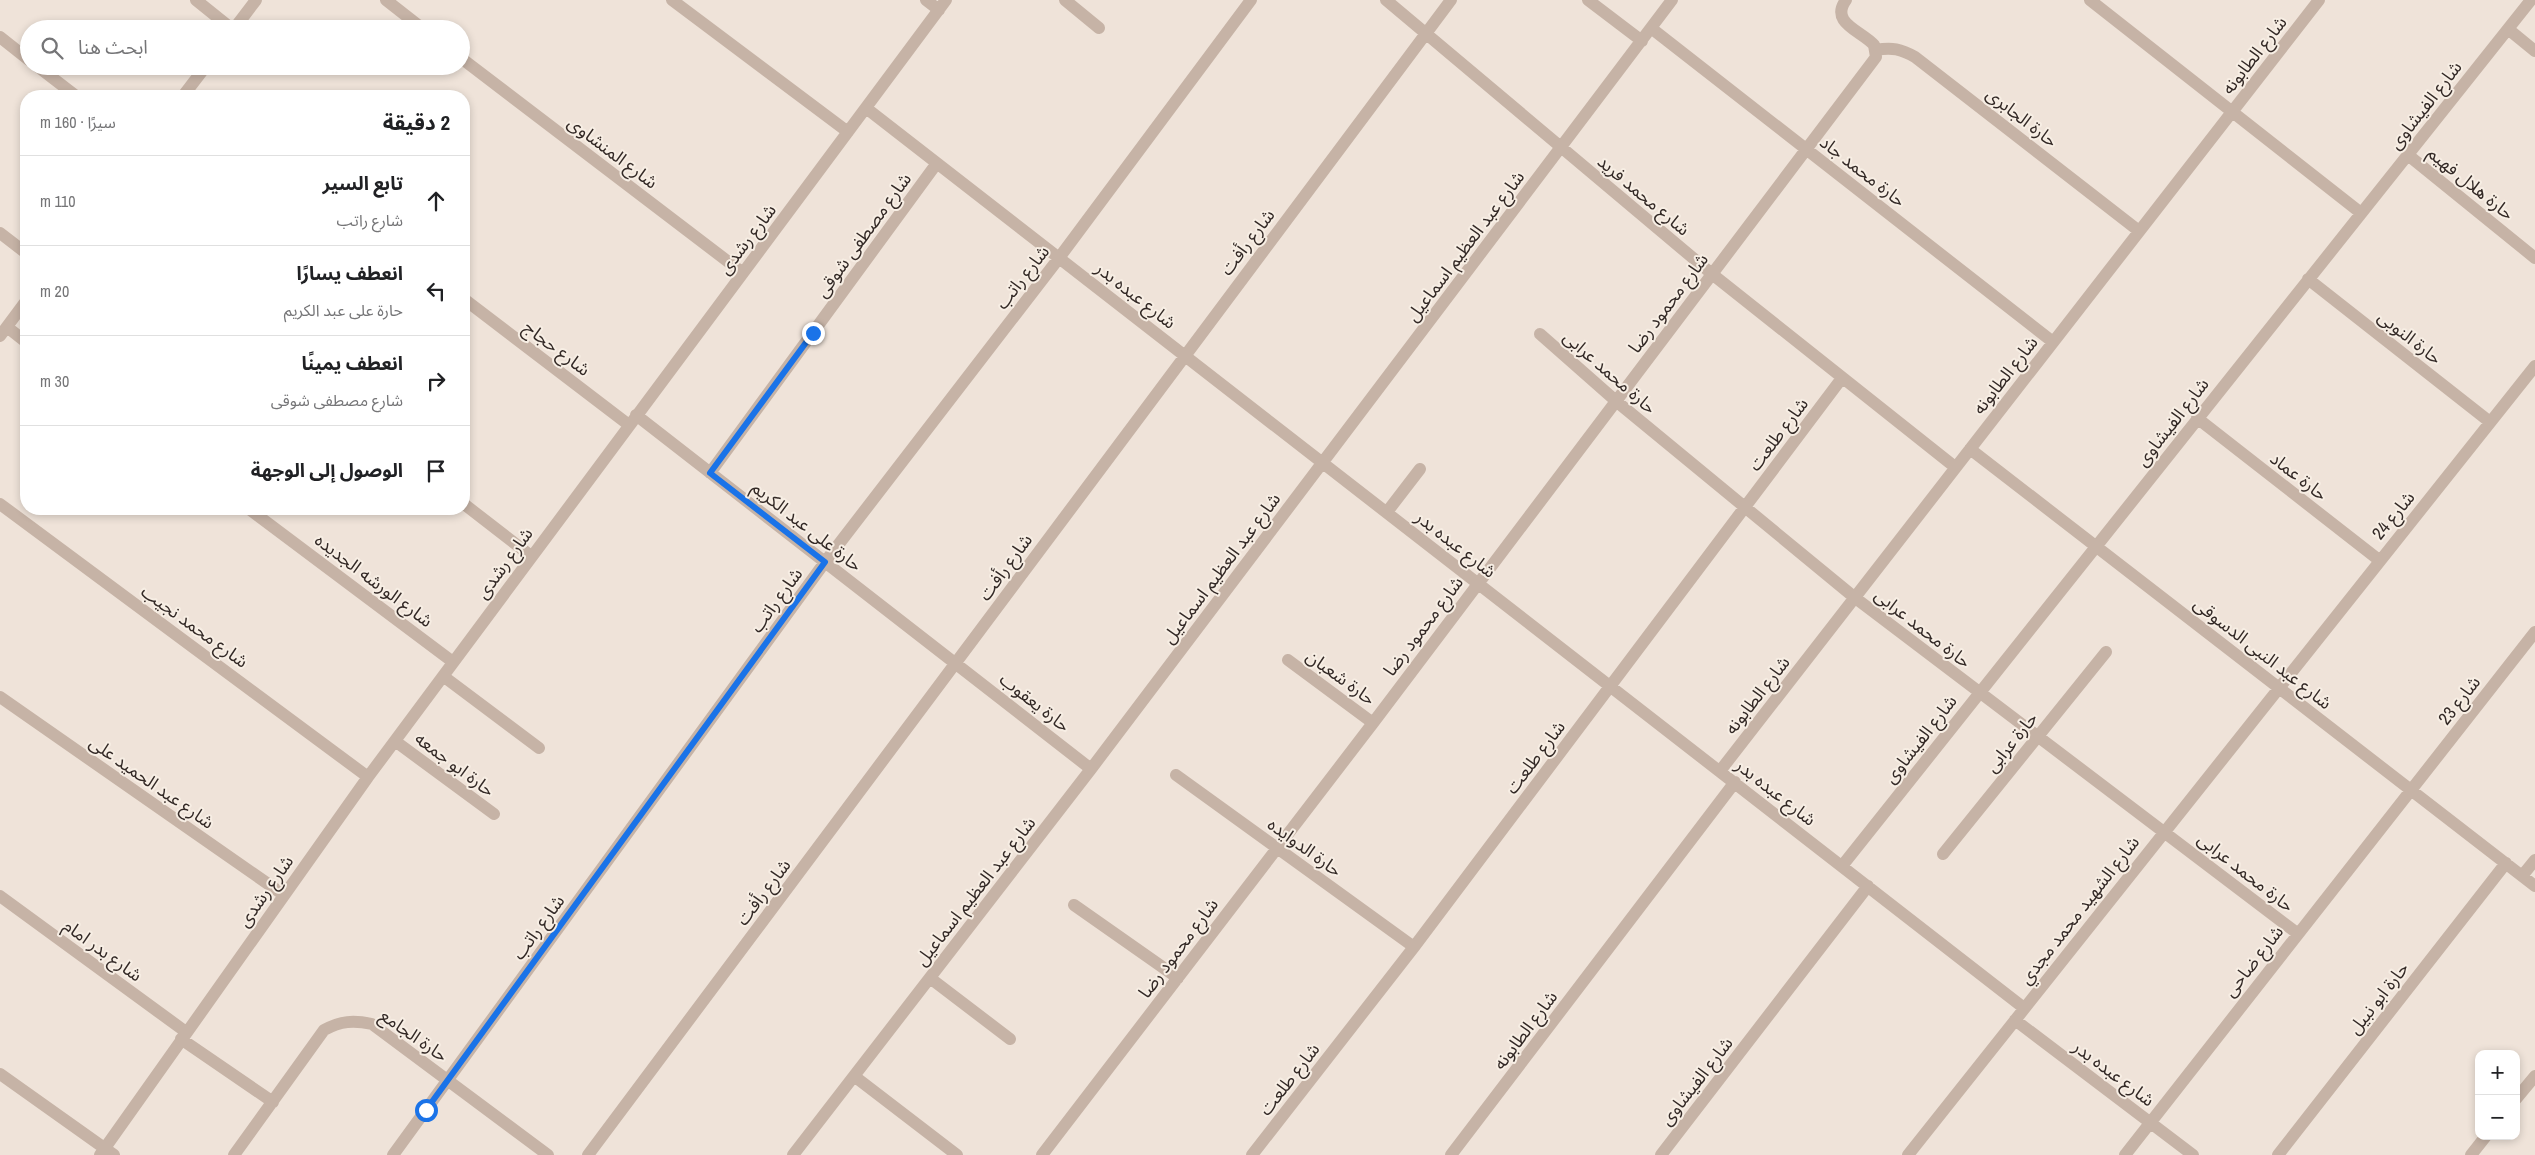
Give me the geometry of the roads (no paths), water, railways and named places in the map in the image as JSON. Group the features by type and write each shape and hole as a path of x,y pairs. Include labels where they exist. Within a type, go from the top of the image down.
{"street":[{"path":"196,0 222,20"},
{"path":"240,20 256,0"},
{"path":"386,0 412,20"},
{"path":"672,0 848,132"},
{"path":"926,0 943,5"},
{"path":"1065,0 1099,28"},
{"name":"شارع راتب","path":"393,1155 825,562 1059,258 1251,0"},
{"name":"شارع محمد فريد","path":"1386,0 1712,274 1955,467"},
{"name":"شارع رأفت","path":"588,1155 956,663 1184,354 1451,0"},
{"path":"1588,0 1642,41"},
{"name":"شارع عبد العظيم اسماعيل","path":"793,1155 1091,769 1672,0"},
{"path":"1846,0 1840,9 1845,23 1870,40 1876,50"},
{"path":"2090,0 2361,213"},
{"name":"شارع الطابونه","path":"1720,771 2318,0"},
{"name":"شارع الفيشاوى","path":"1842,866 2531,0"},
{"name":"شارع رشدى","path":"107,1153 184,1035 368,776 943,5"},
{"name":"حارة محمد جاد","path":"1651,28 2053,342"},
{"path":"2508,29 2535,51"},
{"path":"0,37 20,53"},
{"name":"حارة الجابرى","path":"1876,50 1890,48 1903,50 1915,57 2139,230"},
{"name":"شارع محمود رضا","path":"1042,1155 1373,723 1876,57 1876,50"},
{"name":"شارع المنشاوى","path":"470,65 743,273"},
{"path":"49,75 68,90"},
{"path":"192,90 201,75"},
{"name":"شارع عبده بدر","path":"866,108 2024,1008"},
{"name":"حارة هلال فهيم","path":"2408,155 2535,258"},
{"name":"شارع مصطفى شوقى","path":"710,473 937,163"},
{"path":"0,233 20,248"},
{"name":"حارة النوبى","path":"2308,279 2490,422"},
{"name":"شارع حجاج","path":"470,303 633,420"},
{"path":"20,310 3,331 20,339"},
{"name":"حارة محمد عرابى","path":"1540,334 1616,401 1854,597 1979,694 2038,736 2297,933"},
{"name":"شارع 24","path":"2278,687 2535,366"},
{"name":"شارع طلعت","path":"1252,1155 1414,947 1842,378"},
{"name":"حارة عماد","path":"2198,418 2379,560"},
{"name":"حارة على عبد الكريم","path":"633,420 710,473 956,663"},
{"name":"شارع عبد النبى الدسوقى","path":"1970,448 2535,886"},
{"path":"1387,512 1420,469"},
{"name":"شارع محمد نجيب","path":"0,504 368,776"},
{"path":"470,509 531,556"},
{"name":"شارع الورشه الجديده","path":"257,515 453,662"},
{"name":"شارع 23","path":"2410,790 2535,632"},
{"name":"حارة عرابى","path":"1944,854 2106,652"},
{"name":"حارة شعبان","path":"1288,660 1373,723"},
{"name":"حارة يعقوب","path":"956,663 1091,769"},
{"path":"444,676 538,748"},
{"name":"شارع الشهيد محمد مجدي","path":"1908,1155 2278,687"},
{"name":"شارع عبد الحميد على","path":"0,697 284,895"},
{"name":"حارة ابو جمعه","path":"395,741 494,814"},
{"name":"حارة الدوايده","path":"1176,775 1414,947"},
{"name":"شارع الطابونه","path":"1451,1155 1735,782"},
{"name":"شارع ضاحى","path":"2125,1155 2410,790"},
{"path":"2522,876 2535,860"},
{"name":"حارة ابو نبيل","path":"2278,1155 2506,863"},
{"name":"شارع الفيشاوى","path":"1661,1155 1868,886"},
{"name":"شارع بدر امام","path":"0,896 184,1035"},
{"path":"1074,905 1178,978"},
{"path":"930,978 1010,1039"},
{"name":"حارة الجامع","path":"234,1155 324,1030 339,1023 355,1020 372,1024 548,1155"},
{"name":"شارع عبده بدر","path":"2015,1020 2193,1155"},
{"path":"184,1035 273,1102"},
{"path":"0,1074 107,1153"},
{"path":"854,1076 957,1155"},
{"path":"2519,1095 2535,1076"},
{"path":"2471,1155 2483,1140"}]}
